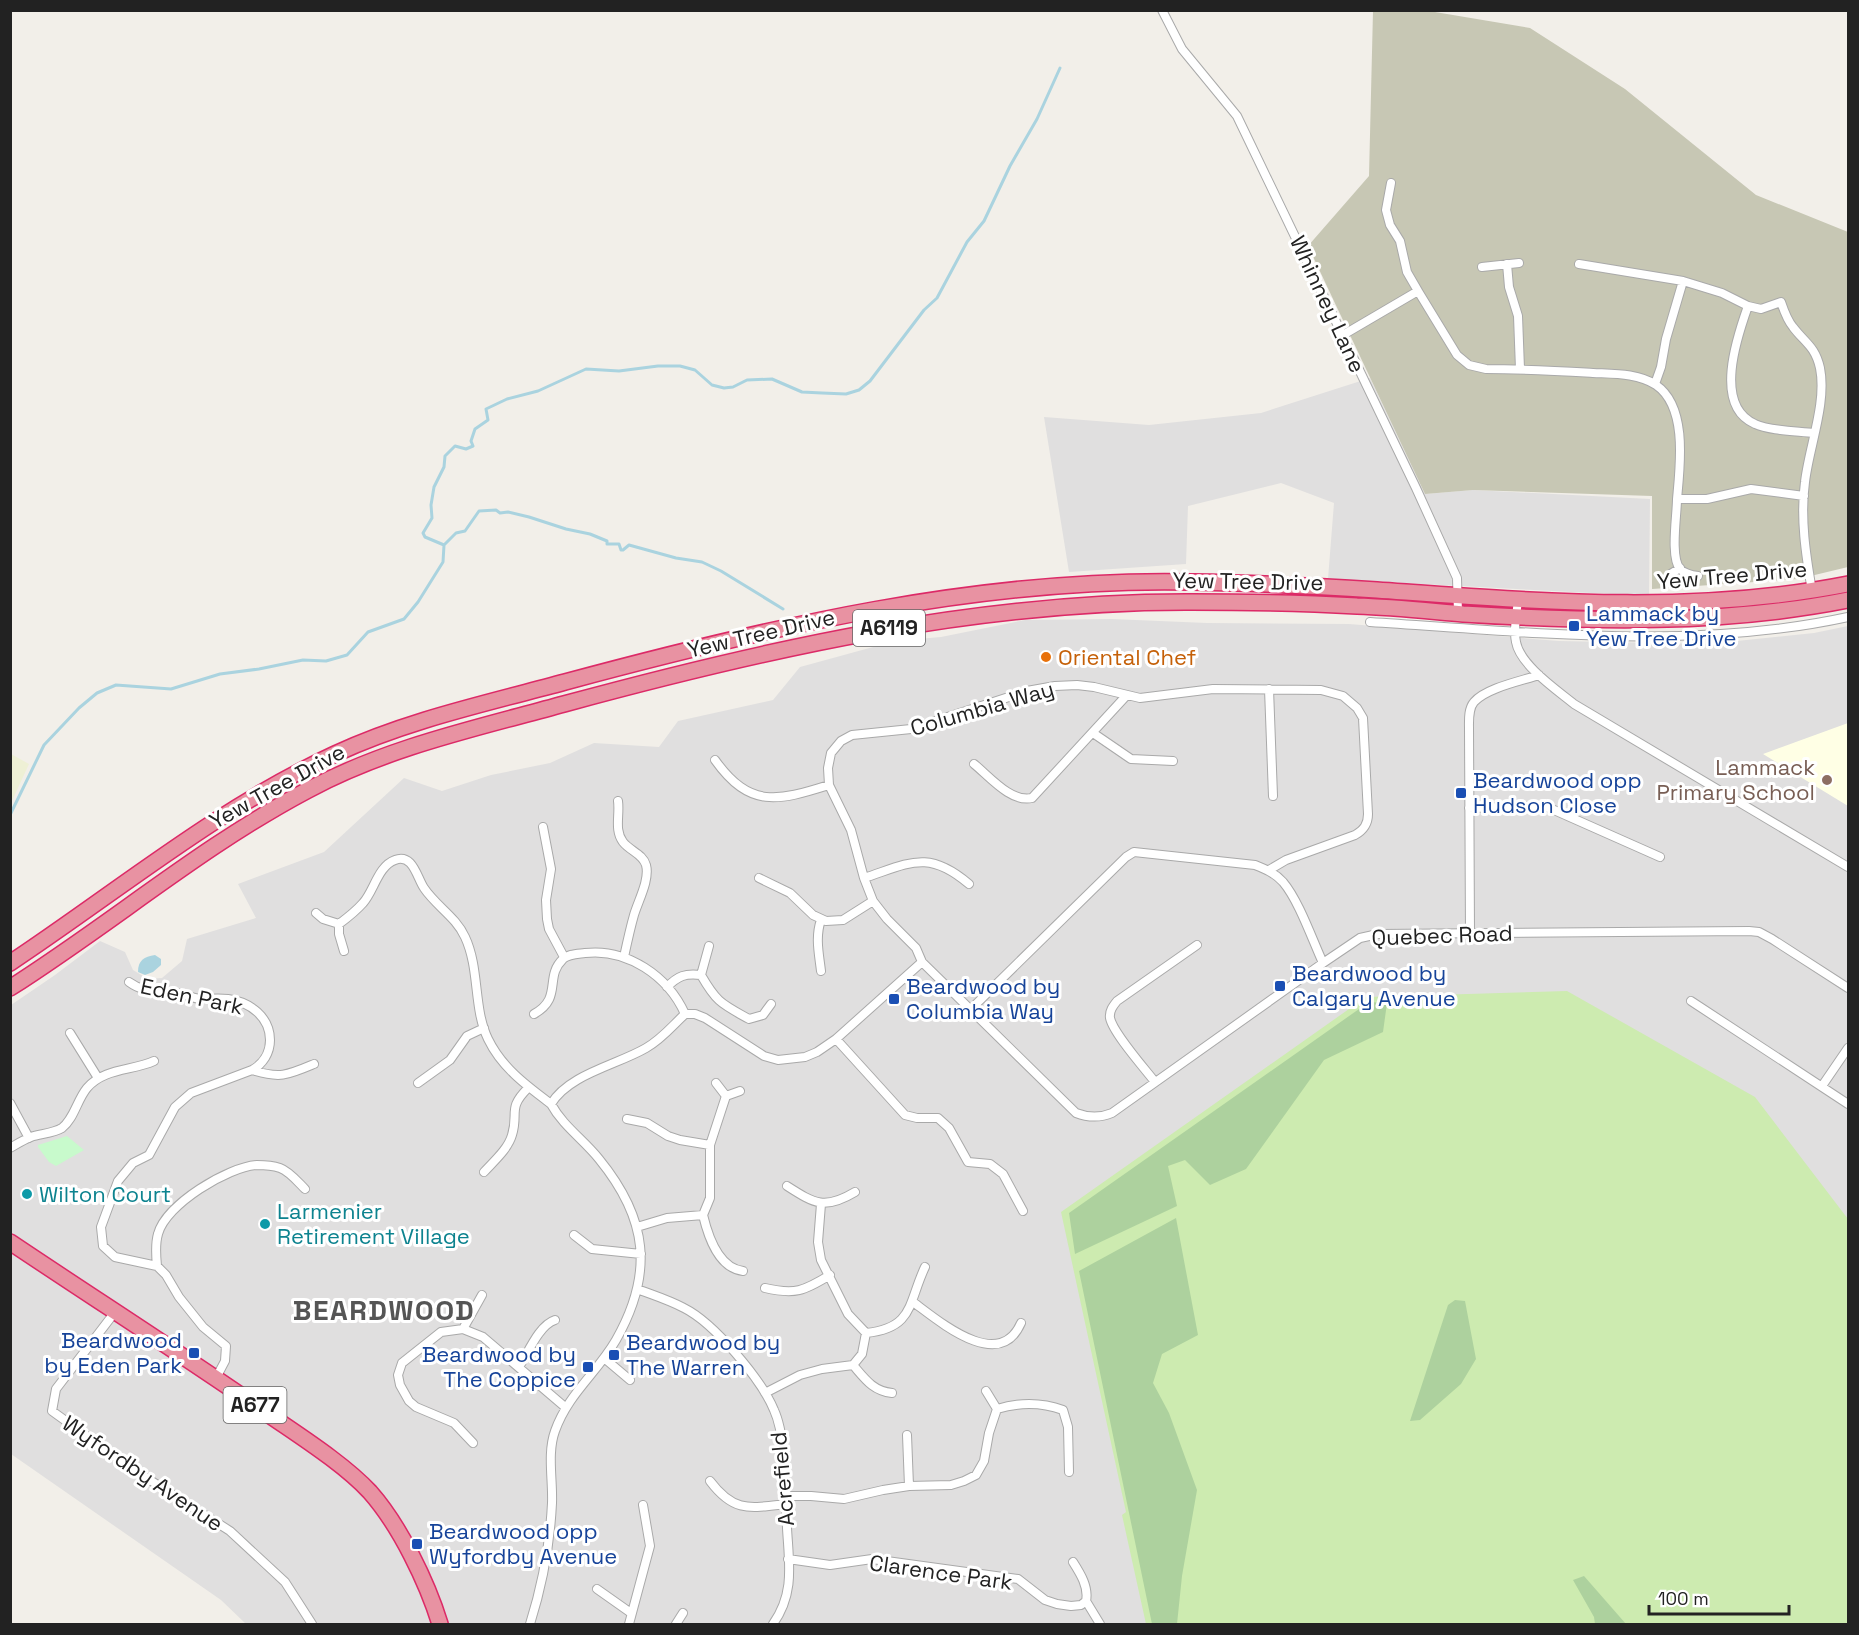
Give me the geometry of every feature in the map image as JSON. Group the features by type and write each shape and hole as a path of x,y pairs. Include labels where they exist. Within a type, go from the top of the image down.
{"highway":[{"name":"Yew Tree Drive","path":"10,963 236,807 307,768 377,735 415,722 622,666 739,638 880,609 1013,590 1098,583 1190,582 1518,599 1665,604 1848,600"},
{"path":"1098,583 1100,604"},
{"name":"Yew Tree Drive","path":"10,988 215,846 262,816 330,779 384,756 423,743 620,689 739,660 883,629 1012,610 1100,604 1190,602 1359,606 1458,613 1516,624 1712,618 1774,613 1848,584"},
{"path":"880,609 883,629"},
{"path":"377,735 384,756"},
{"name":"A677","path":"10,1242 216,1378 328,1457 369,1492 390,1521 415,1563 433,1602 440,1624"}],"street":[{"name":"Whinney Lane","path":"1162,10 1182,49 1237,116 1457,578 1458,613"},
{"path":"1390,183 1386,210 1390,225 1400,241 1407,272 1457,355 1469,365 1486,369 1624,375 1655,384 1668,400 1678,426 1681,445 1675,548 1680,568 1687,574 1698,576"},
{"path":"1482,267 1519,263"},
{"path":"1507,264 1509,287 1518,316 1520,369"},
{"path":"1579,264 1683,281 1761,309 1781,302 1793,328 1808,342 1820,367 1822,388 1804,496 1806,555 1813,599"},
{"path":"1655,384 1683,281"},
{"path":"1342,335 1418,291"},
{"path":"1748,306 1734,350 1731,383 1736,405 1748,421 1758,426 1814,434"},
{"path":"1677,499 1707,500 1751,489 1804,496"},
{"path":"1669,575 1680,568"},
{"path":"1518,599 1516,644 1521,655 1539,675 1574,704 1848,867"},
{"path":"1370,622 1516,624 1678,636 1780,628 1848,617"},
{"path":"1470,933 1469,729 1471,707 1491,691 1539,675"},
{"name":"Columbia Way","path":"922,962 916,948 887,920 873,901 851,830 829,785 828,768 831,753 841,741 852,735 911,729 1048,687 1077,685 1094,687 1140,698 1213,689 1330,692 1343,696 1357,708 1364,725 1367,824 1360,832 1286,860 1269,870"},
{"path":"1269,689 1273,796"},
{"path":"974,764 1015,796 1025,799 1032,798 1126,696"},
{"path":"1094,733 1131,759 1173,761"},
{"path":"715,760 727,777 739,786 761,796 786,798 829,785"},
{"path":"618,801 617,827 622,842 646,863 647,872 633,916 624,957"},
{"path":"1469,808 1545,806 1660,857"},
{"path":"543,827 551,869 546,900 547,919 549,929 564,957"},
{"path":"971,1009 1125,857 1134,852 1255,865 1269,870 1282,881 1291,894 1323,963"},
{"path":"344,951 339,934 339,924 362,904 386,866 396,859 410,863 425,889 465,936 474,965 484,1028 497,1054 528,1088 551,1104 557,1115 600,1160 623,1194 637,1227 641,1273 624,1324 604,1358 565,1407 552,1443 552,1500 549,1536 530,1624"},
{"path":"864,878 915,862 927,861 955,873 969,884"},
{"path":"759,878 790,893 821,920 843,920 873,901"},
{"path":"316,913 322,919 339,924"},
{"path":"821,920 818,930 821,971"},
{"name":"Quebec Road","path":"922,962 1077,1113 1084,1116 1102,1117 1112,1113 1360,938 1378,934 1759,932 1848,988"},
{"path":"1155,1082 1110,1020 1112,1007 1117,1001 1197,945"},
{"path":"710,946 700,975 712,995 720,1003 749,1019 763,1015 771,1004"},
{"path":"534,1014 542,1009 550,999 557,966 564,957 591,952 624,957 653,974 668,987 686,1014"},
{"path":"551,1104 556,1095 596,1070 644,1049 661,1038 686,1014 695,1014 705,1018 764,1056 778,1060 805,1058 836,1039 922,962"},
{"path":"668,987 676,978 687,974 700,975"},
{"name":"Eden Park","path":"129,982 151,992 174,992 197,999 229,999 251,1008 264,1017 270,1032 270,1045 260,1066 252,1070"},
{"path":"1691,1001 1848,1104"},
{"path":"418,1083 450,1060 467,1036 484,1028"},
{"path":"70,1033 98,1078"},
{"path":"836,1039 905,1115 917,1118 938,1118 949,1128 968,1162 990,1164 1003,1174 1023,1211"},
{"path":"1822,1086 1848,1048"},
{"path":"10,1148 28,1138 60,1129 67,1123 87,1088 98,1078 119,1070 141,1068 154,1061"},
{"path":"157,1266 115,1257 103,1246 101,1227 118,1181 133,1163 149,1155 175,1107 191,1093 252,1070 279,1077 314,1064"},
{"path":"716,1083 726,1096"},
{"path":"484,1172 507,1145 512,1134 513,1110 518,1099 528,1088"},
{"path":"726,1096 740,1091"},
{"path":"726,1096 710,1145 711,1198 703,1215 722,1259 729,1267 743,1271"},
{"path":"10,1103 28,1138"},
{"path":"627,1119 647,1123 668,1136 680,1140 710,1145"},
{"path":"216,1378 225,1361 225,1346 203,1326 157,1266 158,1234 164,1221 184,1199 240,1169 258,1165 281,1168 304,1189"},
{"path":"787,1186 803,1197 821,1204 831,1204 855,1192"},
{"path":"821,1204 818,1242 821,1260 848,1314 866,1333"},
{"path":"637,1227 667,1218 703,1215"},
{"path":"574,1235 592,1248 641,1254"},
{"path":"866,1333 880,1332 901,1322 913,1302 916,1285 925,1267"},
{"path":"765,1288 780,1292 796,1292 809,1288 830,1275"},
{"name":"Acrefield","path":"637,1289 685,1308 702,1320 733,1350 775,1410 780,1431 790,1578 782,1612 773,1624"},
{"path":"464,1329 482,1295"},
{"path":"913,1302 958,1334 983,1343 996,1344 1011,1338 1017,1333 1021,1323"},
{"name":"Wyfordby Avenue","path":"115,1312 56,1389 52,1410 131,1468 230,1531 285,1582 312,1624"},
{"path":"519,1367 542,1330 555,1320"},
{"path":"473,1443 454,1423 416,1407 409,1401 400,1386 398,1376 402,1363 441,1332 464,1329 483,1337 565,1407"},
{"path":"765,1393 800,1375 822,1369 853,1365 862,1354 866,1333"},
{"path":"604,1358 630,1380"},
{"path":"853,1365 870,1385 882,1392 892,1393"},
{"path":"986,1391 997,1409"},
{"path":"997,1409 1015,1403 1050,1405 1063,1410 1068,1427 1070,1472"},
{"path":"710,1481 729,1501 753,1508 811,1496 844,1499 909,1486 951,1485 976,1475 984,1461 988,1433 997,1409"},
{"path":"907,1435 909,1486"},
{"path":"629,1624 650,1546 643,1505"},
{"name":"Clarence Park","path":"788,1559 830,1565 872,1559 1018,1579 1045,1600 1057,1604 1081,1605 1086,1600"},
{"path":"1073,1562 1082,1576 1087,1595 1086,1600 1100,1624"},
{"path":"597,1589 631,1613"},
{"path":"676,1624 683,1613"}],"shaded area":[{"path":"1373,11 1429,11 1530,28 1625,89 1756,195 1848,232 1848,567 1798,579 1652,589 1652,496 1473,490 1425,494 1308,246 1369,176"},
{"path":"1370,378 1425,494 1473,490 1650,499 1649,596 1328,579 1334,503 1281,483 1188,506 1186,564 1069,572 1044,417 1149,425 1261,413"},
{"path":"1112,619 1207,623 1349,624 1559,641 1708,644 1814,633 1848,626 1848,1624 246,1624 221,1600 11,1454 11,1005 100,941 125,952 133,970 148,979 162,978 182,961 187,939 256,918 238,884 324,852 404,778 442,791 491,775 550,763 594,743 659,747 678,721 773,700 800,667 895,641 941,637 1025,620"},
{"name":"Lammack Primary School","path":"1848,723 1848,806 1763,754"},
{"path":"11,754 29,764 11,803"}],"green space":[{"path":"1567,991 1755,1097 1848,1219 1848,1624 1146,1624 1122,1515 1126,1512 1061,1212 1366,997"},
{"path":"1369,1002 1387,1003 1383,1032 1324,1060 1246,1169 1210,1185 1185,1160 1168,1166 1177,1206 1075,1254 1069,1213"},
{"path":"67,1136 84,1150 56,1166 49,1162 38,1145"},
{"path":"1176,1218 1198,1335 1162,1354 1153,1383 1169,1413 1197,1490 1182,1576 1177,1624 1152,1624 1079,1271"},
{"path":"1455,1300 1465,1301 1476,1359 1461,1384 1420,1420 1410,1421 1448,1305"},
{"path":"1584,1576 1626,1624 1595,1624 1594,1617 1573,1580"}],"water":[{"path":"155,955 161,959 161,965 145,975 138,972 142,960"}],"waterway":[{"path":"444,545 425,537 423,533 432,518 431,505 434,487 444,467 445,456 455,446 466,449 473,446 471,441 475,429 488,420 486,409 507,399 538,391 586,369 619,371 680,366 695,370 712,385 724,388 733,387 747,380 772,379 802,392 846,394 859,390 870,381 924,310 937,298 967,242 984,221 1010,166 1037,119 1060,68"},
{"path":"10,815 44,745 79,708 97,693 116,685 171,689 220,674 303,660 326,661 347,655 368,632 404,619 418,602 443,562 444,545 456,533 465,531 479,511 496,510 500,513 508,512 529,517 590,534 607,541 607,544 619,544 621,550 629,545 676,558 702,562 783,609"}],"place":[{"name":"Lammack by Yew Tree Drive","path":"1574,626"},
{"name":"Oriental Chef","path":"1046,657"},
{"name":"Lammack Primary School","path":"1827,780"},
{"name":"Beardwood opp Hudson Close","path":"1461,793"},
{"name":"Beardwood by Calgary Avenue","path":"1280,986"},
{"name":"Beardwood by Columbia Way","path":"894,999"},
{"name":"Wilton Court","path":"27,1194"},
{"name":"Larmenier Retirement Village","path":"265,1224"},
{"name":"Beardwood by Eden Park","path":"194,1353"},
{"name":"Beardwood by The Warren","path":"614,1355"},
{"name":"Beardwood by The Coppice","path":"588,1367"},
{"name":"Beardwood opp Wyfordby Avenue","path":"417,1544"}],"district":[{"name":"BEARDWOOD","path":"384,1310"}]}
